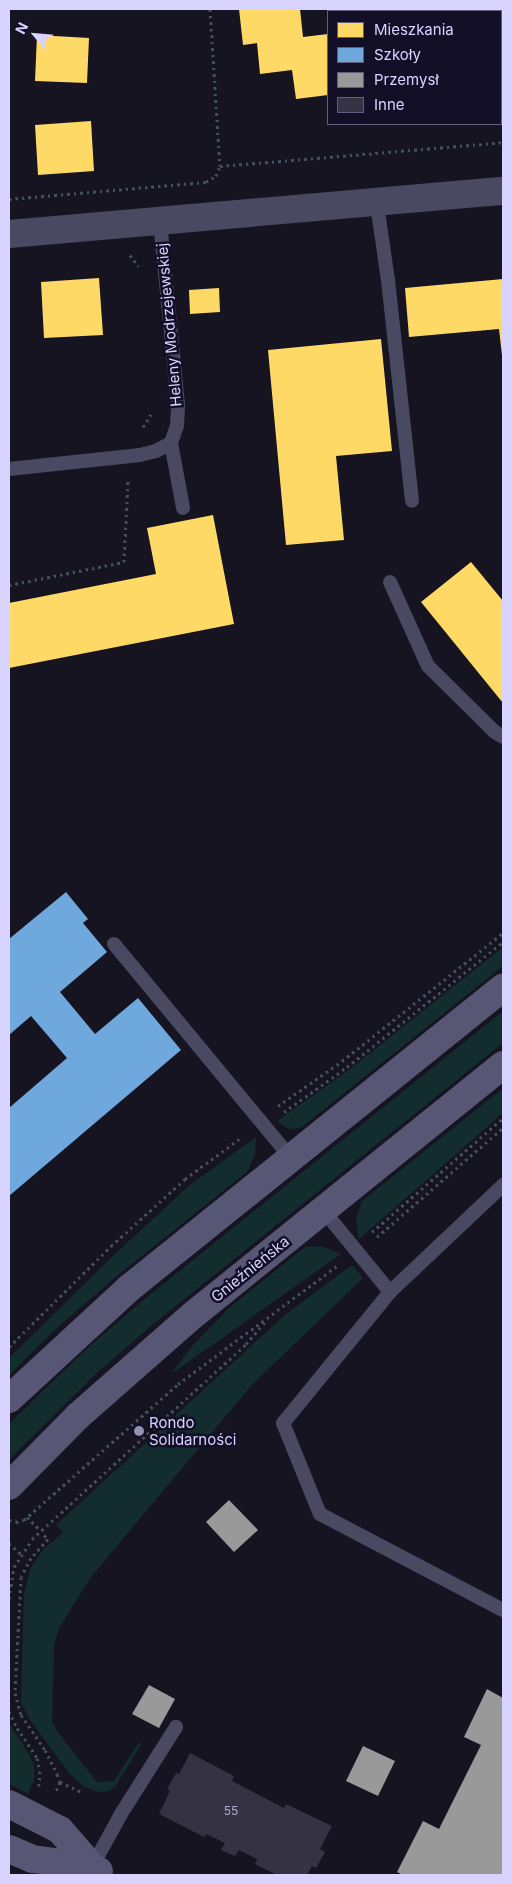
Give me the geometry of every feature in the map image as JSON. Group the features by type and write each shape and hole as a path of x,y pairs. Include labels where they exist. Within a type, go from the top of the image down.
{"street":[{"name":"Heleny Modrzejewskiej","path":"9,234 377,204 503,191"},
{"path":"9,1399 121,1295 503,988"},
{"name":"Gnieźnieńska","path":"9,1486 78,1416 154,1348 503,1065"},
{"path":"9,1804 60,1830 100,1871"},
{"path":"9,1849 33,1859 100,1871"}],"lane":[{"path":"377,204 388,280 412,501"},
{"name":"Heleny Modrzejewskiej","path":"160,221 178,405 177,426 171,443"},
{"path":"9,469 140,455 156,451 171,443 183,508"},
{"path":"390,582 428,666 495,732 503,737"},
{"path":"114,944 291,1158"},
{"path":"503,1185 390,1292 282,1423 320,1514 503,1610"},
{"path":"323,1210 390,1292"},
{"path":"100,1871 121,1814 176,1727"}],"path":[{"path":"9,199 206,182 216,176 220,166 210,9"},
{"path":"220,166 503,142"},
{"path":"277,1107 342,1061 503,932"},
{"path":"282,1113 347,1067 503,942"},
{"path":"368,1236 503,1118"},
{"path":"372,1242 503,1128"},
{"path":"9,1347 111,1246 185,1179 246,1134"},
{"path":"9,1520 20,1522 27,1517 178,1384 340,1265"},
{"path":"9,1599 12,1574 21,1554 41,1532 246,1344 272,1314"},
{"path":"27,1517 38,1528"},
{"path":"44,1535 48,1539 31,1558 22,1577 16,1699 21,1715 45,1750 60,1782 81,1792"},
{"path":"9,1543 21,1554"},
{"path":"9,1711 17,1728 37,1758 40,1771 36,1792"}],"green space":[{"path":"503,947 503,966 302,1127 290,1130 277,1121 349,1070"},
{"path":"503,1011 503,1043 157,1321 100,1370 9,1460 9,1424 83,1352 141,1302"},
{"path":"503,1088 503,1113 359,1239 356,1219 362,1201"},
{"path":"256,1137 255,1154 248,1171 118,1275 59,1326 9,1375 9,1358 117,1252 190,1185"},
{"path":"321,1246 341,1254 170,1375 193,1345 228,1309 305,1247"},
{"path":"352,1265 363,1278 251,1386 91,1577 59,1628 54,1645 52,1722 60,1735 97,1782 114,1781 139,1742 141,1745 115,1787 109,1791 99,1792 84,1787 69,1773 30,1720 21,1703 24,1593 31,1567 43,1550 63,1532 56,1525 286,1314"},
{"path":"9,1723 34,1765 34,1780 28,1794 9,1784"}],"building: Mieszkania":[{"path":"239,9 300,9 303,37 327,34 327,95 296,99 292,70 260,74 257,43 243,45"},
{"path":"503,9 503,65 502,10 495,10"},
{"path":"37,35 89,38 87,83 35,81"},
{"path":"91,121 94,171 38,175 35,125"},
{"path":"99,278 103,335 44,338 41,282"},
{"path":"503,279 503,364 499,329 409,337 405,288"},
{"path":"219,288 220,312 190,314 189,290"},
{"path":"381,339 392,451 336,456 344,540 286,545 268,350"},
{"path":"213,515 234,624 9,668 9,603 156,574 147,528"},
{"path":"471,562 503,601 503,703 421,602"}],"building: Szkoły":[{"path":"66,892 88,919 83,923 107,952 60,992 95,1034 138,998 181,1050 9,1196 9,1108 67,1058 31,1016 9,1035 9,939"}],"building: Przemysł":[{"path":"229,1500 258,1530 234,1552 206,1522"},
{"path":"149,1685 175,1699 159,1728 132,1714"},
{"path":"487,1689 503,1698 503,1875 403,1875 397,1872 423,1821 439,1829 481,1745 464,1737"},
{"path":"363,1746 395,1761 378,1796 346,1781"}],"building: Inne":[{"path":"190,1753 234,1776 232,1781 284,1808 286,1804 332,1826 320,1849 325,1852 316,1868 312,1866 307,1875 277,1875 255,1864 257,1859 239,1850 235,1856 221,1850 225,1843 206,1834 204,1837 159,1814 170,1791 167,1789 176,1773 179,1774"}],"place":[{"name":"Rondo Solidarności","path":"139,1431"}]}
